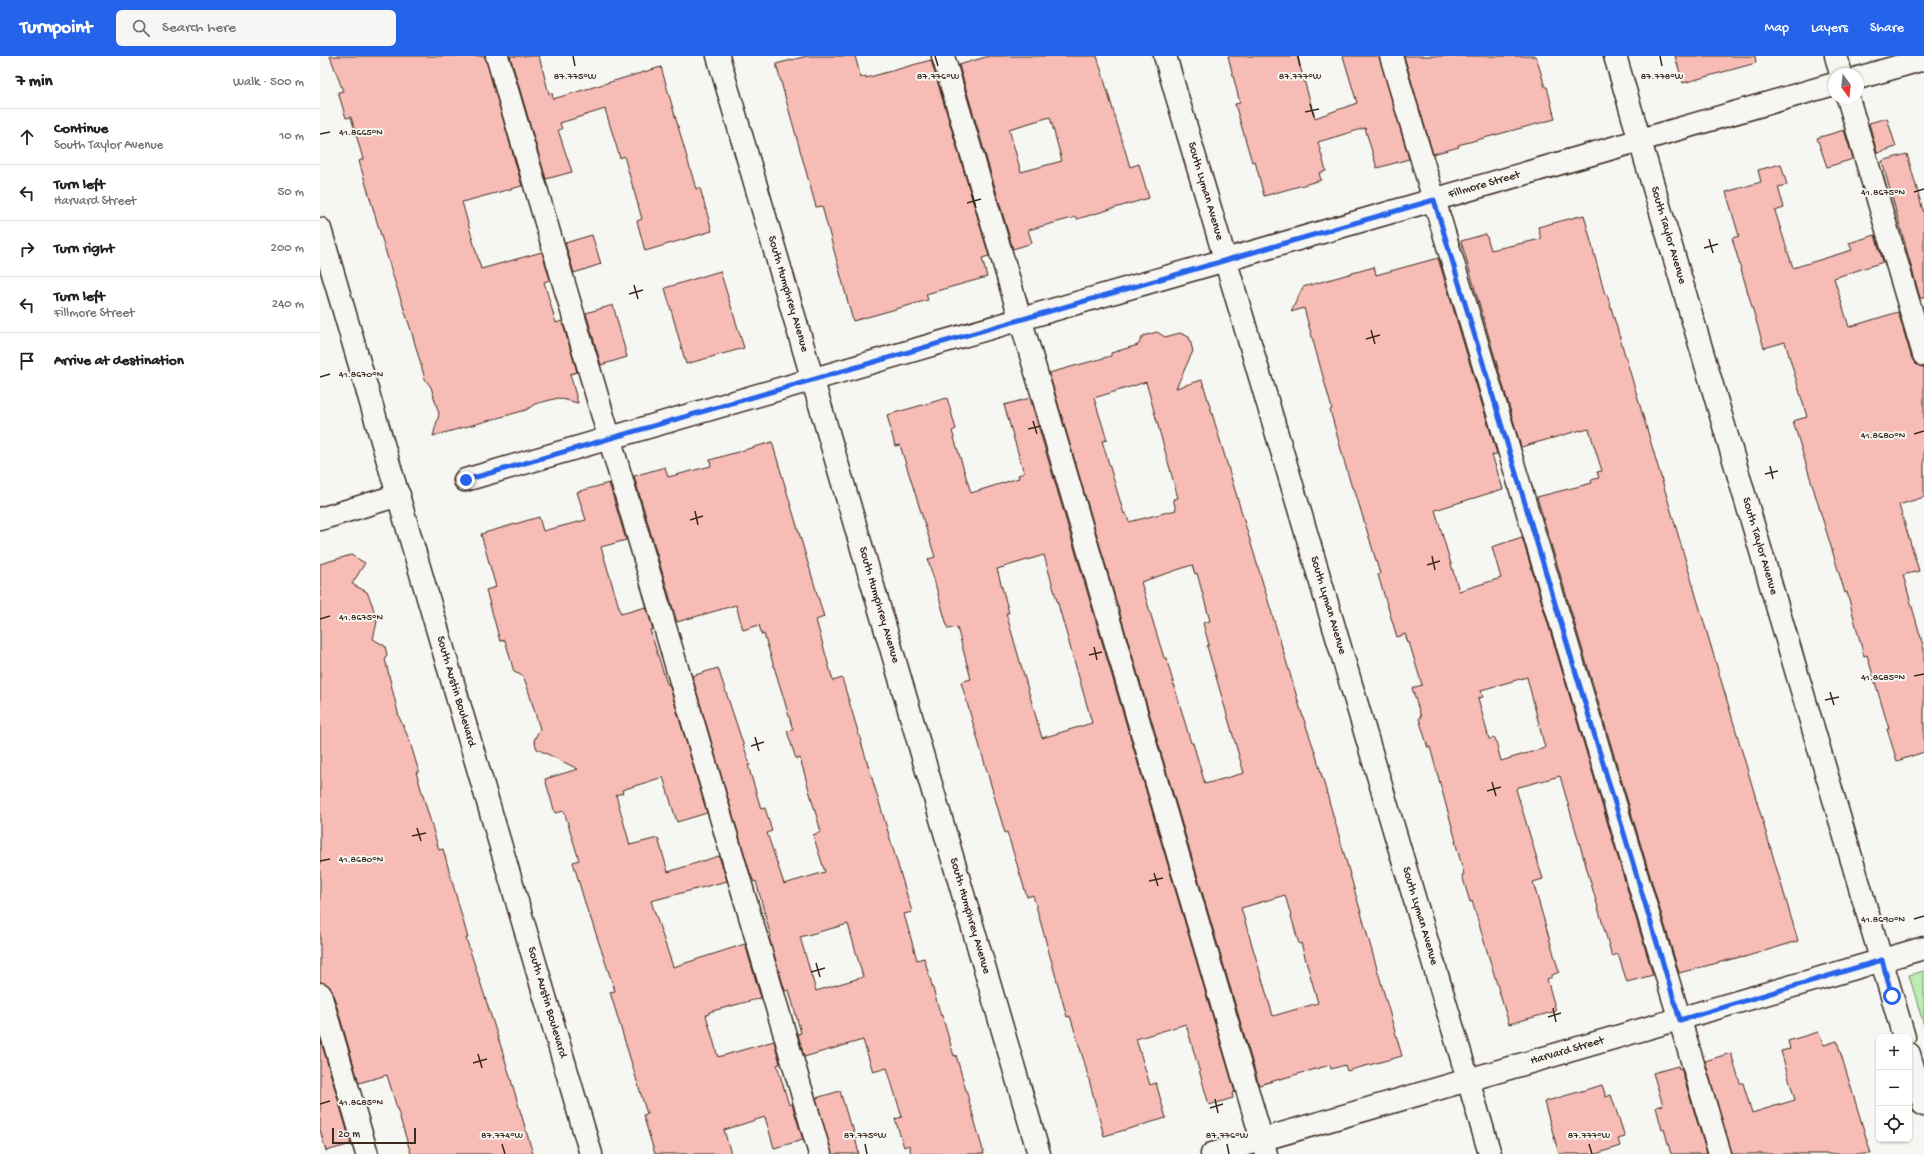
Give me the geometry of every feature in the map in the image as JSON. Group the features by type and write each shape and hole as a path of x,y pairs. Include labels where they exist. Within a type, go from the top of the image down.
{"street":[{"path":"498,56 820,1154"},
{"name":"South Humphrey Avenue","path":"718,56 1039,1154"},
{"path":"943,56 1264,1147"},
{"name":"South Lyman Avenue","path":"1165,56 1490,1154"},
{"path":"1391,56 1720,1154"},
{"name":"South Taylor Avenue","path":"1615,56 1903,1034"},
{"path":"1836,56 1839,68"},
{"path":"1864,76 1924,58"},
{"name":"Fillmore Street","path":"466,480 1828,86"},
{"path":"1850,104 1924,355"},
{"name":"South Austin Boulevard","path":"320,229 591,1154"},
{"path":"320,519 399,495"},
{"name":"Harvard Street","path":"1212,1154 1264,1147 1469,1081 1924,948"},
{"path":"320,994 367,1154"},
{"path":"1912,1064 1924,1105"}],"green space":[{"path":"1924,971 1924,1026 1909,975"}],"building":[{"path":"330,56 485,56 522,186 462,202 481,269 542,252 550,280 544,282 556,323 562,321 577,372 570,374 578,403 558,398 535,404 526,410 433,436 439,414 431,387 425,379 393,276 359,161 363,159 351,117 346,118 338,92 343,91"},
{"path":"510,56 539,56 549,94 552,93 553,99 661,67 696,189 700,188 712,231 645,251 637,221 642,219 624,156 620,158 605,109 560,123 562,129 558,130 572,172 546,179"},
{"path":"807,56 855,56 861,78 866,76 866,78 931,60 989,256 982,258 987,277 926,294 928,300 853,321 822,206 816,207 776,64"},
{"path":"989,56 1097,56 1130,167 1139,164 1149,198 1077,219 1076,217 1028,230 1032,243 1013,249 959,65","holes":["1050,117 1062,161 1021,172 1009,129"]},
{"path":"1228,56 1297,56 1315,118 1357,103 1343,56 1379,56 1409,159 1377,168 1365,128 1318,142 1326,171 1319,173 1321,180 1264,196 1255,161 1252,162 1235,104 1240,103"},
{"path":"1404,56 1536,56 1545,87 1547,87 1555,119 1458,145 1459,147 1433,154"},
{"path":"1675,56 1755,56 1756,63 1683,83"},
{"path":"1887,118 1896,147 1877,153 1869,123"},
{"path":"1844,130 1853,159 1827,167 1817,138"},
{"path":"1907,154 1924,214 1924,298 1920,298 1882,161"},
{"path":"1781,164 1787,185 1778,187 1784,208 1775,211 1793,268 1852,250 1849,243 1875,235 1883,262 1834,278 1849,327 1898,312 1912,359 1916,364 1924,367 1924,497 1899,505 1919,571 1903,575 1924,649 1924,752 1897,761 1867,655 1864,656 1847,592 1845,593 1793,421 1807,417 1785,342 1764,348 1732,238 1739,236 1726,192 1761,182 1758,170"},
{"path":"1584,215 1605,295 1607,294 1798,941 1741,958 1740,957 1679,973 1537,497 1592,483 1591,480 1599,478 1597,472 1602,471 1589,429 1521,447 1461,241 1486,234 1491,250 1541,239 1538,227"},
{"path":"592,235 601,264 574,273 565,243"},
{"path":"1438,258 1497,454 1492,455 1503,489 1435,510 1459,591 1501,578 1492,547 1522,537 1653,975 1627,982 1618,954 1612,956 1560,776 1519,787 1516,789 1543,879 1533,882 1559,972 1547,979 1556,1011 1509,1024 1472,901 1470,902 1462,875 1464,874 1456,841 1430,747 1428,748 1419,718 1421,717 1412,688 1422,685 1409,642 1408,643 1405,634 1397,637 1378,575 1380,574 1368,534 1345,464 1330,410 1332,409 1304,308 1291,312 1303,287 1374,267 1376,275","holes":["1527,677 1545,748 1501,761 1495,738 1489,739 1478,698 1483,697 1481,690"]},
{"path":"720,271 744,348 686,364 665,288"},
{"path":"613,305 627,357 601,365 586,313"},
{"path":"1157,332 1165,337 1180,333 1189,337 1193,351 1176,388 1202,380 1302,714 1315,752 1402,1056 1347,1071 1345,1065 1331,1069 1330,1065 1259,1085 1049,373 1111,356 1111,353 1138,345 1143,336","holes":["1146,382 1178,498 1173,499 1176,510 1129,522 1126,513 1124,514 1102,441 1107,440 1094,398","1192,565 1195,574 1197,573 1210,621 1203,623 1209,645 1207,646 1244,773 1205,784 1141,582","1285,895 1299,944 1301,943 1318,1003 1273,1016 1241,908"]},
{"path":"947,398 956,429 952,431 971,493 1019,478 1018,475 1024,473 1004,405 1030,398 1235,1092 1232,1093 1233,1098 1209,1105 1186,1024 1136,1039 1150,1085 1156,1083 1166,1118 1104,1136 1084,1061 1070,1016 1067,1017 1033,895 1027,897 1007,832 1005,833 961,682 971,679 957,627 948,629 928,559 935,557 900,445 895,446 887,415","holes":["1044,555 1092,723 1042,738 1006,613 1009,613 997,569"]},
{"path":"772,442 824,617 816,620 833,681 842,678 912,912 904,914 917,960 924,958 954,1056 956,1055 984,1154 911,1154 909,1145 904,1147 895,1119 902,1117 887,1068 873,1072 863,1040 804,1057 798,1034 801,1033 789,990 785,991 769,937 771,937 756,881 754,882 750,873 692,676 718,668 750,765 748,765 761,809 765,808 772,831 767,833 784,884 825,872 813,835 821,832 800,758 796,759 787,731 793,730 764,634 762,635 759,625 743,630 736,605 677,622 634,476 665,467 668,477 711,466 710,460","holes":["848,924 863,977 816,991 800,937"]},
{"path":"609,483 626,540 601,547 621,614 646,607 653,629 650,630 667,684 669,684 707,813 677,822 663,777 622,790 623,793 616,795 630,845 658,838 668,872 719,856 727,881 651,901 673,967 745,944 761,998 709,1012 709,1014 706,1015 718,1057 774,1041 780,1064 777,1065 789,1105 792,1104 803,1140 774,1148 765,1117 724,1130 731,1154 655,1154 643,1115 647,1114 610,992 615,991 588,913 573,862 579,860 564,811 555,813 545,779 578,769 537,749 534,740 540,729 527,686 523,676 514,672 505,640 500,641 486,590 496,587 481,534 539,517 543,531 586,520 577,492"},
{"path":"351,555 365,563 352,584 367,592 372,604 377,622 373,639 385,646 387,655 385,659 399,717 409,739 419,772 416,772 439,850 443,849 468,938 466,938 503,1053 533,1154 411,1154 387,1075 359,1083 332,990 328,985 320,982 320,564"},
{"path":"1818,1032 1824,1045 1837,1041 1871,1154 1732,1154 1705,1061 1731,1053 1740,1083 1743,1083 1752,1113 1795,1100 1781,1051 1790,1049 1788,1041"},
{"path":"320,1038 351,1144 326,1151 320,1130"},
{"path":"1678,1066 1679,1069 1681,1068 1707,1154 1671,1154 1664,1129 1662,1130 1656,1107 1663,1105 1653,1073"},
{"path":"1602,1085 1606,1097 1611,1095 1625,1137 1618,1139 1620,1146 1596,1154 1559,1154 1544,1102"},
{"path":"840,1091 850,1125 852,1125 859,1154 832,1154 816,1098"}],"route":[{"path":"466,480 1434,200 1680,1020 1882,960 1892,996"}]}
